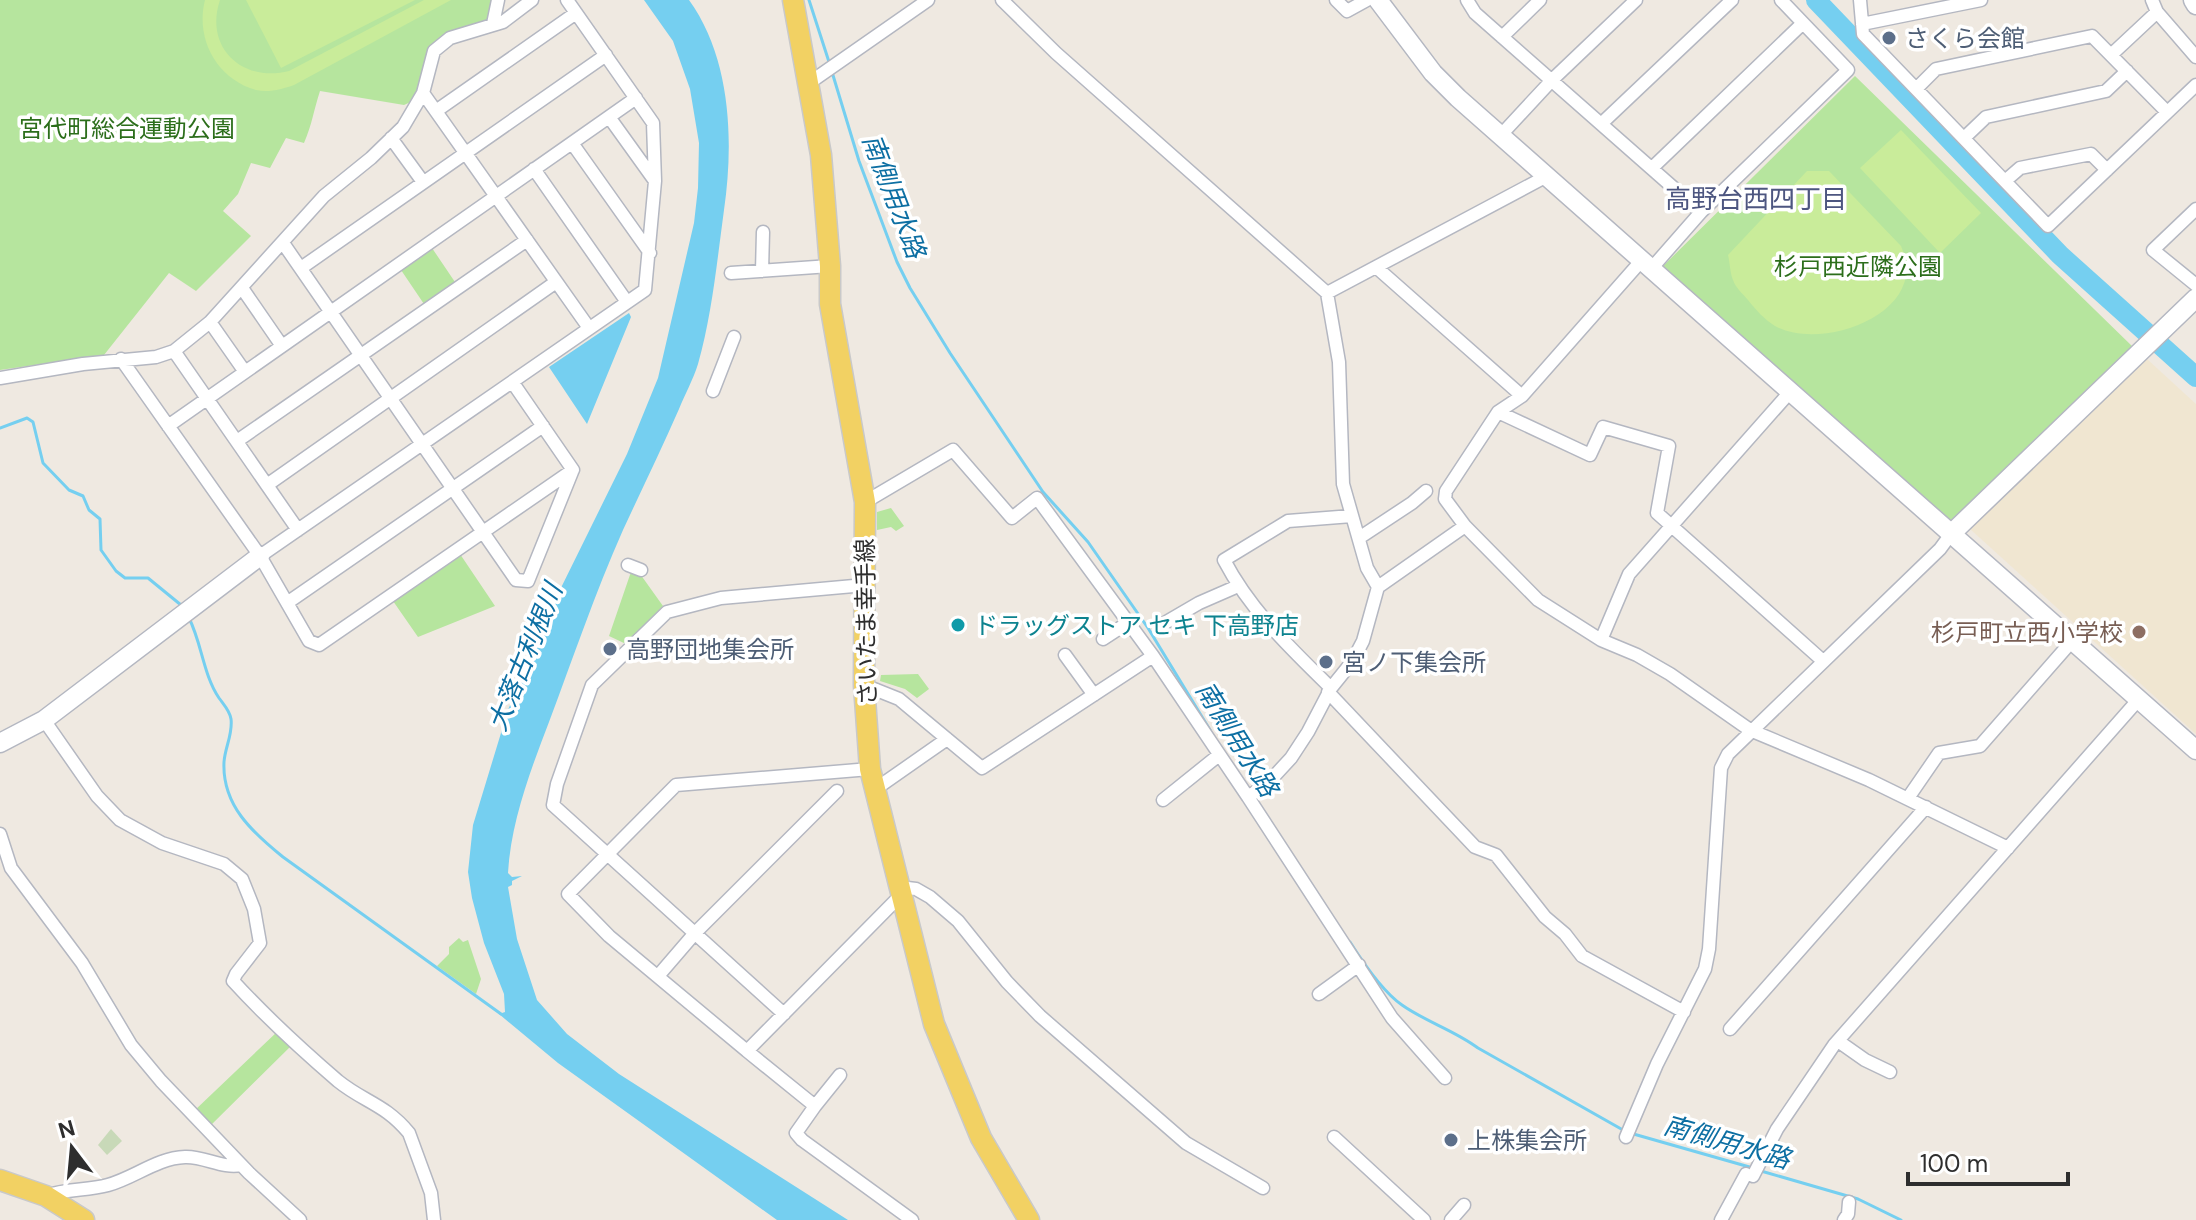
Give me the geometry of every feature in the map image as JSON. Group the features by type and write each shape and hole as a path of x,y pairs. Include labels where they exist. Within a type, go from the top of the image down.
{"main road":[{"name":"さいたま幸手線","path":"793,0 821,155 830,304 865,502 864,685 874,790 934,1024 981,1138 1029,1220"},
{"path":"0,1180 46,1196 84,1220"}],"street":[{"path":"493,24 498,0"},
{"path":"0,378 121,359 156,357 174,351 210,322 324,196 403,127 423,93 434,51 450,38 503,22 532,0"},
{"path":"0,743 44,720 260,556 645,290 655,181 653,123 567,0"},
{"path":"809,83 928,0"},
{"path":"1002,0 1056,53 1327,293 1339,362 1343,484 1367,568 1378,587"},
{"path":"1336,0 1347,11 1367,0"},
{"path":"1378,0 1433,73 2196,750"},
{"path":"1467,0 1475,13 1701,212"},
{"path":"1502,37 1540,0"},
{"path":"1501,135 1552,80 1636,0"},
{"path":"1601,124 1732,0"},
{"path":"1781,0 1848,70 1647,264 1522,396 1498,412 1446,491 1445,499 1465,526 1538,600 1601,640 1637,655 1670,674 1750,730 1908,798 2008,848"},
{"path":"1860,0 1863,34 2048,226 2196,85"},
{"path":"1862,24 1981,0"},
{"path":"2193,0 2196,5"},
{"path":"2111,55 2155,6 2196,57"},
{"path":"436,111 576,13"},
{"path":"1652,168 1803,23"},
{"path":"1916,89 1936,69 2092,36 2167,112"},
{"path":"301,268 606,55"},
{"path":"1964,138 1986,117 2106,91 2127,71"},
{"path":"423,93 589,328"},
{"path":"168,426 636,98"},
{"path":"609,117 655,181"},
{"path":"391,138 423,182"},
{"path":"572,143 650,253"},
{"path":"2005,181 2020,168 2091,154 2107,170"},
{"path":"534,169 627,302"},
{"path":"1327,293 1547,176"},
{"path":"2196,209 2153,250 2196,285"},
{"path":"762,271 763,232"},
{"path":"237,441 527,240"},
{"path":"283,243 516,580 528,581 573,470"},
{"path":"731,273 830,266"},
{"path":"1376,267 1522,396"},
{"path":"267,485 556,282"},
{"path":"242,288 282,346"},
{"path":"1626,1137 1657,1064 1705,969 1709,949 1721,768 1728,754 2196,298"},
{"path":"210,322 245,372"},
{"path":"713,391 734,337"},
{"path":"174,351 298,530"},
{"path":"121,359 260,556 309,641 319,645 573,470"},
{"path":"513,383 573,470"},
{"path":"1601,640 1629,574 1790,392"},
{"path":"1498,412 1590,455 1603,427 1669,446 1657,513 1823,661"},
{"path":"287,603 543,426"},
{"path":"865,502 953,450 1012,518 1037,498 1153,656 1392,1018 1445,1078"},
{"path":"1359,538 1426,491"},
{"path":"1352,516 1288,521 1224,560 1238,586 1283,641 1475,847 1496,855 1545,917 1565,934 1582,956 1684,1012"},
{"path":"1248,797 1267,784 1291,758 1330,690 1352,662 1363,641 1378,587 1465,526"},
{"path":"784,1014 553,805 557,784 592,685 667,612 721,598 865,585"},
{"path":"1163,624 1199,603 1238,586"},
{"path":"1103,639 1129,622"},
{"path":"1908,798 1939,753 1980,746 2072,641"},
{"path":"1065,655 1094,695"},
{"path":"864,685 899,699 982,768 1153,656"},
{"path":"1721,1220 1777,1129 1838,1041 2139,699"},
{"path":"44,720 97,796 120,820 162,843 224,864 242,879 254,909 260,943 233,981 337,1080 388,1111 404,1127 431,1193 434,1220"},
{"path":"874,790 947,739"},
{"path":"1163,800 1219,755"},
{"path":"815,1106 609,936 568,894 676,785 870,769"},
{"path":"658,976 695,933 837,791"},
{"path":"1730,1029 1926,807"},
{"path":"0,834 11,868 82,963 131,1045 241,1165 300,1220"},
{"path":"747,1051 900,891 916,889 958,921 1007,982 1040,1016 1186,1143 1263,1188"},
{"path":"1319,994 1359,965"},
{"path":"1838,1041 1865,1060 1890,1072"},
{"path":"840,1075 796,1133 912,1220"},
{"path":"1334,1137 1420,1218"},
{"path":"46,1196 71,1189 106,1186 158,1163 179,1158 193,1157 232,1166 241,1165"},
{"path":"1844,1220 1849,1202"},
{"path":"1451,1220 1464,1205"}],"shaded area":[{"name":"杉戸町立西小学校","path":"2147,359 2196,404 2196,734 1970,529"}],"green space":[{"name":"宮代町総合運動公園","path":"0,0 492,0 489,20 448,33 415,100 404,105 320,91 304,143 286,138 270,168 251,163 238,194 223,211 251,236 196,291 169,273 104,355 0,370"},
{"path":"205,0 220,0 216,17 217,33 231,58 256,72 272,73 289,71 424,0 451,0 294,85 266,91 242,85 230,77 212,56 203,29"},
{"path":"246,0 415,0 281,68"},
{"name":"杉戸西近隣公園","path":"1855,76 2134,348 1951,526 1660,269"},
{"path":"1901,130 1981,213 1940,253 1860,168"},
{"path":"1807,171 1829,171 1901,246 1905,257 1906,276 1900,293 1888,307 1871,319 1831,333 1791,332 1771,323 1735,285 1728,255"},
{"path":"432,248 457,285 426,307 401,270"},
{"path":"891,508 904,526 896,531 891,527 877,530 877,512"},
{"path":"460,554 495,606 418,637 393,601"},
{"path":"632,569 638,571 663,606 626,644 609,636"},
{"path":"918,674 929,689 917,698 905,689 880,681 881,675"},
{"path":"459,938 463,942 468,940 481,979 476,994 437,966"},
{"path":"278,1031 292,1045 209,1127 194,1111"},
{"path":"111,1129 122,1141 107,1155 98,1145"}],"water":[{"path":"644,0 689,0 714,48 721,74 729,156 714,288 696,370 613,554 529,777 513,834 508,873 512,877 522,876 508,887 517,939 537,1000 567,1034 619,1074 848,1220 777,1220 558,1063 499,1014 505,1012 504,994 484,943 472,898 468,872 473,825 508,710 553,604 627,454 658,378 694,223 699,143 690,89 673,41"},
{"path":"629,313 631,317 587,424 549,367"}],"waterway":[{"name":"南側用水路","path":"809,0 830,65"},
{"path":"1816,0 2060,255 2196,377"},
{"name":"南側用水路","path":"832,72 859,161 910,288 1043,492 1088,542 1148,628 1210,730"},
{"path":"0,428 27,418 33,422 43,463 69,490 83,496 89,510 100,519 101,550 116,571 125,578 148,578 181,605"},
{"path":"189,618 209,679 230,716 225,777 228,791 241,816 260,838 283,857 501,1014"},
{"name":"南側用水路","path":"1350,942 1380,984 1402,1005 1623,1130"},
{"name":"南側用水路","path":"1630,1133 1753,1168"},
{"name":"南側用水路","path":"1761,1171 1858,1199 1901,1220"}],"place":[{"name":"さくら会館","path":"1889,38"},
{"name":"ドラッグストア セキ 下高野店","path":"958,625"},
{"name":"杉戸町立西小学校","path":"2139,632"},
{"name":"高野団地集会所","path":"610,649"},
{"name":"宮ノ下集会所","path":"1326,662"},
{"name":"上株集会所","path":"1451,1140"}],"district":[{"name":"高野台西四丁目","path":"1756,199"}],"water label":[{"name":"大落古利根川","path":"525,657"}]}
